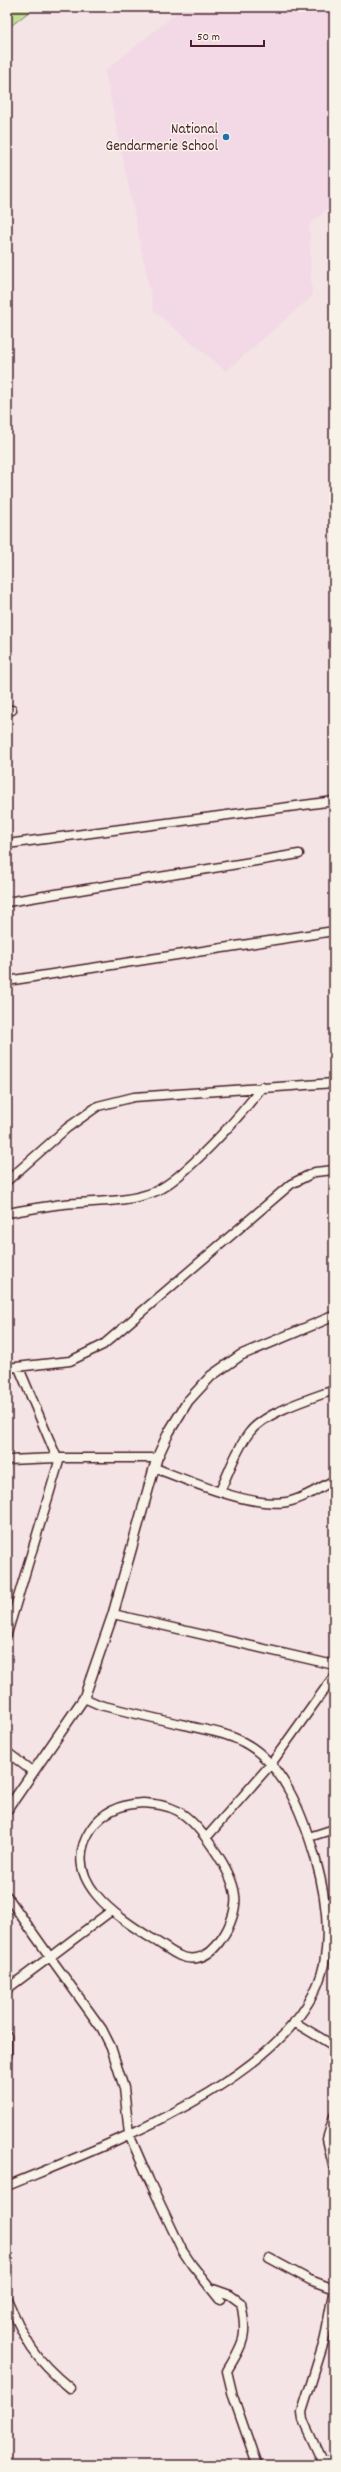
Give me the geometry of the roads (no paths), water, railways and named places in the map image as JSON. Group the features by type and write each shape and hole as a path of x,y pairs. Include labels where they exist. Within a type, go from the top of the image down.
{"street":[{"path":"7,844 334,801"},
{"path":"7,902 299,854"},
{"path":"7,981 334,931"},
{"path":"7,1181 67,1128 98,1106 134,1097 334,1083"},
{"path":"7,1213 63,1204 119,1200 160,1189 179,1176 248,1106 262,1087"},
{"path":"7,1368 19,1368 70,1361 103,1345 291,1184 315,1172 334,1170"},
{"path":"7,1810 84,1698 113,1614 157,1458 169,1432 188,1401 226,1364 260,1346 334,1316"},
{"path":"7,1634 59,1458 19,1368"},
{"path":"220,1491 242,1443 250,1431 280,1411 334,1390"},
{"path":"7,1460 59,1458 157,1458"},
{"path":"155,1468 220,1491 277,1503 288,1502 334,1480"},
{"path":"113,1614 334,1665"},
{"path":"206,1838 271,1764 334,1676"},
{"path":"7,2186 129,2134 188,2106 229,2081 258,2058 294,2022 316,1987 324,1965 327,1942 323,1891 309,1837 297,1809 271,1764 243,1742 223,1734 100,1705 84,1698"},
{"path":"7,1752 33,1772"},
{"path":"126,1804 161,1804 178,1812 193,1822 206,1838 230,1878 235,1895 233,1914 228,1926 215,1948 198,1958 182,1958 111,1911 99,1899 84,1874 81,1855 85,1838 95,1823 110,1811 126,1804"},
{"path":"309,1837 334,1829"},
{"path":"7,1896 102,2029 111,2047 124,2088 129,2134 182,2250 220,2300"},
{"path":"7,1989 111,1911"},
{"path":"294,2022 334,2046"},
{"path":"7,2036 7,2056"},
{"path":"333,2166 327,2139 334,2116"},
{"path":"269,2258 310,2280 334,2288 324,2342 302,2412 303,2420 321,2459 334,2463"},
{"path":"213,2289 230,2295 240,2303 245,2322 244,2339 227,2370 233,2396 257,2465"},
{"path":"7,2299 36,2356 46,2368 70,2388"}],"place":[{"name":"National Gendarmerie School","path":"226,137"}]}
